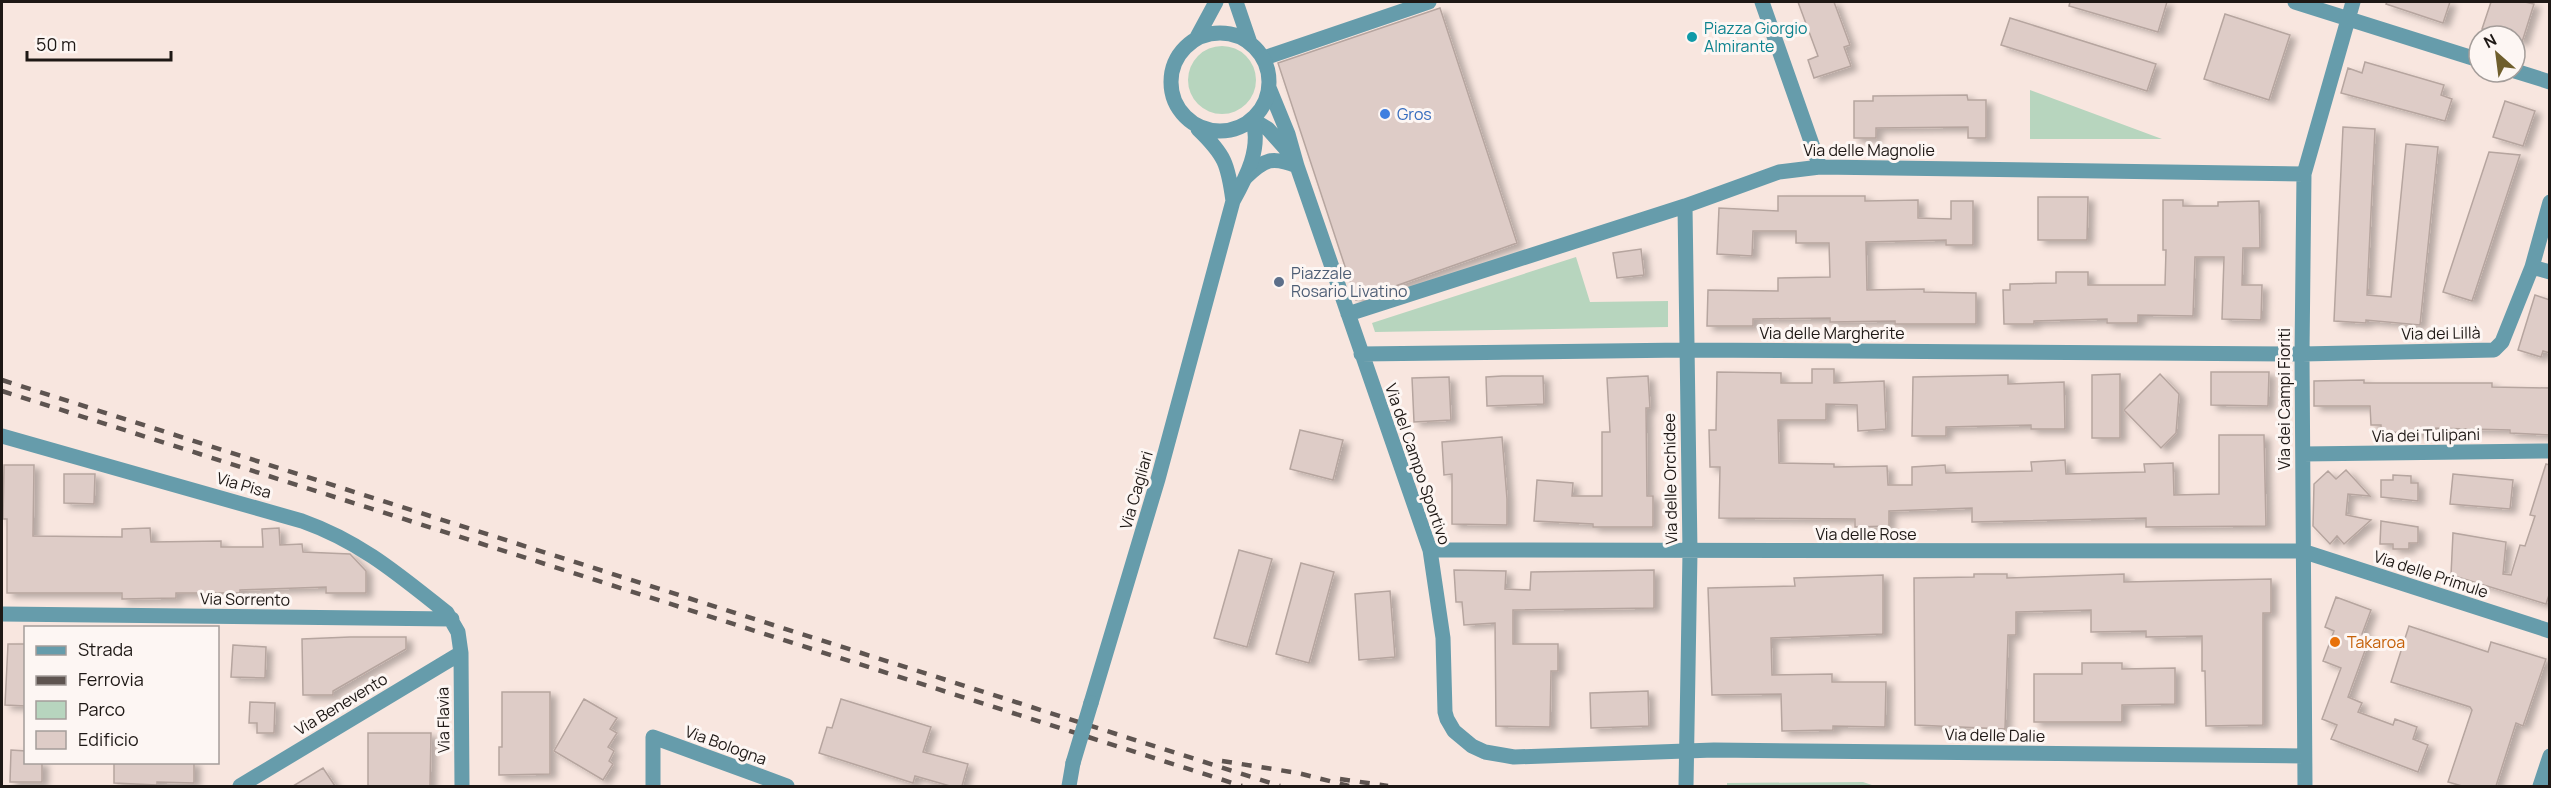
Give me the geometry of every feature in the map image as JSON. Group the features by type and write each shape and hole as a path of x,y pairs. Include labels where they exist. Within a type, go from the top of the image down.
{"street":[{"path":"1196,39 1209,34 1223,33 1238,36 1250,43 1264,57 1269,73 1270,90 1267,101 1253,120 1240,128 1224,132 1208,131 1194,125 1176,106 1171,83 1172,70 1178,58 1196,39 1216,2"},
{"path":"1236,2 1250,43"},
{"path":"1264,57 1429,2"},
{"path":"1762,2 1820,167"},
{"path":"2295,2 2467,56"},
{"name":"Via dei Campi Fioriti","path":"2305,786 2302,551 2304,174 2353,2"},
{"path":"2527,75 2550,82"},
{"name":"Via del Campo Sportivo","path":"1270,90 1288,134 1361,354 1430,550 1443,638 1445,712 1450,726 1459,736 1479,749 1506,757 1686,751"},
{"name":"Via Cagliari","path":"1069,786 1073,763 1158,479 1233,201 1246,177 1257,137 1253,120"},
{"name":"Via del Campo Sportivo","path":"1253,120 1268,129 1296,162"},
{"name":"Via Cagliari","path":"1194,125 1219,149 1230,175 1233,201"},
{"path":"1246,177 1258,165 1270,159 1296,162"},
{"name":"Via delle Magnolie","path":"1348,314 1685,206 1779,172 1806,167 2304,174"},
{"name":"Via dei Lillà","path":"2302,354 2494,350 2502,342 2532,267 2550,202"},
{"name":"Via delle Orchidee","path":"1685,206 1690,552 1686,786"},
{"path":"2532,267 2550,272"},
{"name":"Via delle Margherite","path":"1361,354 1686,350 2302,354"},
{"name":"Via Pisa","path":"2,436 320,527 370,553 452,619"},
{"name":"Via dei Tulipani","path":"2303,454 2550,451"},
{"name":"Via delle Rose","path":"1430,550 2302,551"},
{"name":"Via delle Primule","path":"2302,551 2550,631"},
{"name":"Via Sorrento","path":"2,614 452,619"},
{"path":"452,619 458,632 461,653"},
{"name":"Via Benevento","path":"240,786 461,653"},
{"name":"Via Flavia","path":"461,653 462,786"},
{"name":"Via Bologna","path":"653,786 653,737 787,786"},
{"name":"Via delle Dalie","path":"1686,751 2303,756"},
{"path":"2540,786 2549,763"}],"green space":[{"path":"1222,46 1235,49 1246,56 1253,67 1256,80 1253,93 1246,104 1235,111 1222,114 1209,111 1198,104 1191,93 1188,80 1191,67 1198,56 1209,49"},
{"path":"2030,90 2162,139 2030,139"},
{"path":"1576,257 1590,302 1668,301 1668,327 1375,332 1372,323"},
{"path":"1863,782 1875,786 1727,786 1727,783"}],"building":[{"path":"1798,2 1834,2 1850,45 1844,47 1851,66 1814,78 1808,60 1818,56"},
{"path":"2070,2 2167,2 2158,32 2069,6"},
{"path":"2387,2 2450,2 2443,23 2386,4"},
{"path":"2491,2 2534,4 2527,26 2527,24 2484,24"},
{"name":"Gros","path":"1440,8 1517,243 1356,300 1278,63"},
{"path":"2225,14 2290,35 2269,100 2204,79"},
{"path":"2010,18 2156,64 2147,91 2001,45"},
{"path":"2365,62 2444,85 2441,95 2452,99 2445,121 2341,93 2348,68 2362,73"},
{"path":"1967,95 1968,100 1986,100 1986,138 1968,138 1968,127 1876,128 1876,138 1854,138 1854,101 1873,101 1873,96"},
{"path":"2505,101 2535,111 2523,146 2493,137"},
{"path":"2343,127 2375,129 2367,295 2391,297 2406,144 2438,147 2420,325 2366,320 2366,323 2334,321"},
{"path":"2489,152 2520,155 2472,301 2443,292"},
{"path":"1778,196 1865,196 1865,201 1918,200 1918,218 1951,219 1951,201 1973,201 1973,245 1946,245 1946,240 1866,242 1867,290 1924,289 1924,292 1976,293 1976,324 1895,324 1895,321 1830,322 1830,318 1753,319 1753,326 1707,326 1708,290 1778,291 1778,278 1830,277 1829,243 1796,243 1796,231 1753,231 1752,256 1717,254 1719,208 1778,211"},
{"path":"2038,197 2088,197 2087,240 2038,240"},
{"path":"2163,200 2183,200 2183,206 2218,206 2218,202 2259,201 2260,248 2243,248 2242,285 2262,285 2261,320 2222,319 2224,257 2195,257 2193,316 2138,315 2138,323 2107,323 2107,319 2004,324 2003,290 2010,290 2010,284 2056,283 2056,272 2088,272 2088,285 2165,285 2166,250 2163,250"},
{"path":"1641,249 1644,275 1617,278 1613,253"},
{"path":"2535,295 2550,300 2550,353 2543,351 2541,357 2518,350"},
{"path":"1812,369 1834,369 1834,383 1884,381 1886,429 1858,431 1857,405 1826,404 1826,420 1778,420 1779,463 1834,464 1834,467 1887,466 1888,485 1912,485 1912,467 1945,465 1946,473 2032,471 2031,462 2065,460 2066,474 2145,472 2144,464 2173,463 2174,495 2219,494 2219,435 2264,435 2266,526 2146,527 2146,518 1972,522 1972,508 1889,511 1889,526 1855,527 1855,519 1719,518 1720,467 1710,467 1709,430 1716,430 1717,372 1781,373 1781,383 1812,383"},
{"path":"2211,372 2269,372 2268,406 2211,405"},
{"path":"2120,374 2120,438 2092,438 2092,375"},
{"path":"2160,374 2179,394 2176,433 2161,448 2124,410"},
{"path":"2008,375 2008,384 2064,382 2065,429 2031,429 2031,425 1946,427 1946,436 1912,436 1913,377"},
{"path":"1543,376 1544,404 1487,406 1486,377"},
{"path":"1648,376 1650,408 1646,408 1647,496 1653,496 1653,527 1593,527 1593,524 1534,521 1537,480 1573,483 1572,496 1602,496 1602,432 1610,432 1607,378"},
{"path":"1449,377 1451,420 1414,422 1412,378"},
{"path":"2364,380 2364,383 2492,383 2492,387 2550,388 2550,435 2510,433 2510,430 2430,428 2430,433 2381,432 2381,425 2371,425 2370,406 2314,406 2314,381"},
{"path":"1300,430 1343,440 1333,480 1290,469"},
{"path":"1502,437 1507,525 1452,524 1452,474 1444,475 1442,442"},
{"path":"2546,464 2550,465 2550,592 2546,604 2451,575 2453,533 2506,542 2503,574 2511,575 2520,545 2525,546 2535,516 2530,515"},
{"path":"4,465 34,465 33,536 122,537 122,529 150,528 151,542 221,541 221,547 263,547 262,529 279,528 280,545 302,544 303,552 350,554 366,571 366,593 326,593 326,587 240,590 240,593 176,593 176,598 122,599 122,593 7,593 7,519 3,519"},
{"path":"2346,470 2370,496 2348,494 2346,515 2371,520 2344,544 2337,536 2330,544 2313,526 2314,484 2328,471 2336,479"},
{"path":"64,474 95,474 94,504 64,503"},
{"path":"2453,474 2513,480 2510,509 2450,504"},
{"path":"2393,475 2411,476 2411,483 2418,483 2418,501 2381,497 2381,480 2393,480"},
{"path":"2381,521 2418,527 2418,543 2409,543 2409,549 2393,549 2393,544 2380,544"},
{"path":"1239,550 1272,559 1247,647 1214,638"},
{"path":"1301,563 1334,572 1309,663 1276,654"},
{"path":"1454,570 1506,571 1505,589 1530,590 1531,572 1654,570 1654,608 1513,610 1513,644 1558,644 1558,671 1551,671 1550,727 1496,726 1495,623 1464,625 1462,602 1456,602"},
{"path":"1974,574 2007,574 2007,578 2124,574 2124,582 2271,579 2271,613 2263,613 2263,725 2206,726 2202,636 2146,637 2146,631 2091,632 2091,610 2016,612 2016,635 2008,635 2005,729 1915,725 1914,578 1974,577"},
{"path":"1883,575 1883,634 1771,638 1772,675 1832,674 1832,682 1886,682 1885,727 1833,726 1833,730 1782,731 1781,694 1712,695 1708,588 1795,586 1794,578"},
{"path":"1390,591 1395,657 1359,660 1355,594"},
{"path":"2336,597 2371,610 2362,634 2370,637 2348,697 2362,703 2358,712 2393,725 2395,719 2417,727 2413,739 2428,745 2418,772 2331,739 2337,725 2322,719 2341,668 2323,661 2334,631 2325,627"},
{"path":"2409,626 2488,652 2491,642 2546,659 2523,726 2516,723 2496,786 2462,786 2448,782 2472,710 2470,707 2391,682"},
{"path":"406,637 406,649 333,691 333,695 303,695 302,639"},
{"path":"8,644 24,644 24,706 5,705"},
{"path":"233,645 266,647 265,678 231,677"},
{"path":"2082,663 2122,663 2122,669 2175,668 2175,704 2122,705 2122,722 2034,722 2034,674 2082,674"},
{"path":"1648,691 1649,726 1591,728 1590,693"},
{"path":"502,692 550,692 550,774 499,775 499,747 502,747"},
{"path":"584,699 617,718 610,729 617,733 608,747 614,751 609,761 613,764 603,780 554,751"},
{"path":"841,699 931,727 923,752 968,764 962,786 950,786 915,776 913,783 819,753 827,727 832,728"},
{"path":"250,702 275,703 274,733 257,733 257,723 249,723"},
{"path":"368,733 431,733 430,786 368,786"},
{"path":"11,750 24,751 24,764 42,764 42,782 10,782"},
{"path":"114,764 194,764 194,783 157,782 157,785 114,783"},
{"path":"323,768 335,786 293,786"}],"railway":[{"path":"2,380 1280,786"},
{"path":"2,391 1242,786"},
{"path":"1222,761 1298,773 1349,786"},
{"path":"1340,779 1388,786"}],"place":[{"name":"Piazza Giorgio Almirante","path":"1692,37"},
{"name":"Gros","path":"1385,114"},
{"name":"Piazzale Rosario Livatino","path":"1279,282"},
{"name":"Takaroa","path":"2335,642"}]}
